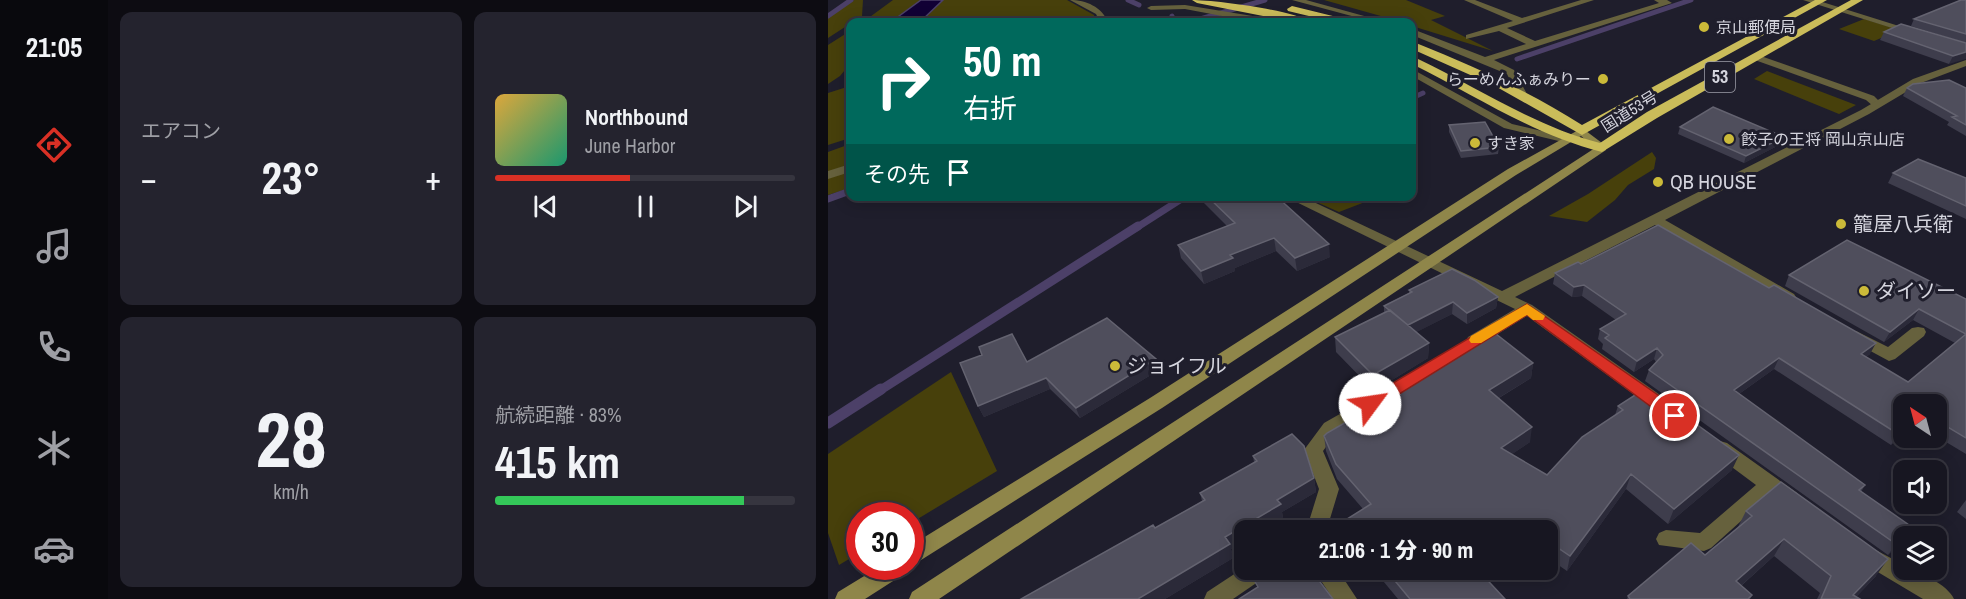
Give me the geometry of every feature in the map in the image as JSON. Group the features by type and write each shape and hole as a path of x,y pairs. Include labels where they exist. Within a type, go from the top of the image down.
{"highway":[{"path":"1197,0 1289,18"},
{"path":"1252,0 1328,18"},
{"name":"国道53号","path":"1416,62 1452,79 1530,124 1567,140 1602,148 1652,116 1858,0"},
{"name":"国道53号","path":"1615,112 1815,1"},
{"name":"53","path":"1416,47 1523,96 1554,112 1582,131 1615,112"},
{"name":"53","path":"1554,112 1584,116 1615,112"}],"street":[{"path":"1074,0 1100,13 1102,18"},
{"path":"1158,0 1149,12 1185,7 1248,18"},
{"path":"1296,0 1366,18"},
{"path":"1468,0 1521,21"},
{"path":"1469,37 1590,0"},
{"path":"1484,60 1668,3 1658,0"},
{"path":"1815,1 1922,34"},
{"path":"1222,18 1230,15"},
{"path":"1500,28 1536,45"},
{"path":"1416,34 1511,72 1523,96"},
{"path":"1755,57 1870,98 1877,104"},
{"path":"1505,296 1932,75 1966,63"},
{"path":"1416,74 1508,126 1567,140"},
{"path":"1932,75 1950,85"},
{"path":"920,599 1602,148 1582,131 1512,172 924,549"},
{"path":"828,175 846,169"},
{"path":"1301,201 1505,296 1527,309 1675,416"},
{"path":"1653,219 1807,308"},
{"path":"1458,350 1527,309"},
{"path":"1848,331 1889,355 1918,332"},
{"path":"1321,520 1329,489 1313,450 1330,428 1419,374"},
{"path":"1703,436 1807,511"},
{"path":"1666,539 1704,542 1770,484"},
{"path":"1853,544 1880,564 1943,599"},
{"path":"846,599 876,580"},
{"path":"1215,599 1243,580"},
{"path":"1332,580 1346,599"}],"shaded area":[{"path":"854,0 863,0 862,16 846,18 846,26 828,38 828,18"},
{"path":"893,0 921,0 896,18 868,18"},
{"path":"921,0 943,0 924,18 896,18"},
{"path":"943,0 1067,0 1094,15 1095,18 924,18"},
{"path":"1324,0 1406,0 1445,16 1431,20 1493,51 1416,27 1416,18 1388,18"},
{"path":"1864,19 1900,30 1874,41 1839,29"},
{"path":"846,34 846,69 828,84 828,45"},
{"path":"1767,71 1856,105 1839,114 1754,79"},
{"path":"846,87 846,139 828,145 828,93"},
{"path":"846,145 846,165 828,172 828,152"},
{"path":"1652,152 1656,158 1654,169 1628,185 1615,200 1587,222 1549,216 1588,194"},
{"path":"846,172 846,189 828,195 828,178"},
{"path":"1314,201 1368,201 1339,212"},
{"path":"951,372 997,471 924,515 924,502 846,502 846,561 839,565 828,533 828,454"}],"building":[{"path":"1966,0 1966,34 1914,19"},
{"path":"1901,24 1966,43 1966,52 1953,56 1884,32"},
{"path":"1949,80 1966,88 1966,125 1952,117 1957,116 1907,88 1913,84"},
{"name":"餃子の王将 岡山京山店","path":"1713,107 1784,137 1746,156 1680,127"},
{"path":"1485,122 1499,147 1461,151 1449,125"},
{"path":"1918,159 1966,178 1966,206 1893,173"},
{"path":"1212,201 1282,201 1329,244 1295,258 1274,238 1230,255 1233,258 1201,271 1178,245 1235,223"},
{"path":"1658,225 1769,288 1774,285 1876,343 1861,354 1908,382 1966,334 1966,438 1947,427 1947,394 1893,394 1893,431 1779,358 1734,390 1865,485 1859,490 1911,526 1893,526 1893,542 1649,370 1663,355 1657,348 1637,361 1605,338 1609,335 1600,329 1626,314 1584,285 1574,287 1555,273 1578,262 1581,264"},
{"path":"1847,240 1966,299 1966,334 1919,309 1890,332 1789,275"},
{"path":"1452,269 1474,280 1498,297 1467,313 1453,302 1408,325 1384,306 1412,292 1409,290"},
{"path":"1390,310 1429,343 1373,375 1335,337"},
{"path":"1107,318 1156,359 1076,408 1046,378 978,406 960,363 982,355 979,347 1012,334 1027,362"},
{"path":"1491,330 1533,363 1489,390 1532,427 1501,448 1547,475 1582,437 1623,410 1618,406 1646,388 1739,455 1674,509 1631,474 1570,556 1558,548 1558,520 1346,520 1371,504 1336,464 1324,436 1367,410 1364,407 1390,392 1387,389"},
{"path":"1292,434 1304,446 1314,478 1277,500 1281,504 1254,520 1234,520 1234,532 1225,537 1230,544 1138,599 1021,599 1153,525 1155,528 1205,500 1200,493 1257,461 1253,456"},
{"path":"1781,482 1888,559 1853,595 1860,599 1821,599 1831,576 1784,539 1736,581 1752,595 1748,599 1630,599 1628,596 1691,543 1705,555 1752,516 1746,511"},
{"path":"1254,580 1319,580 1333,599 1239,599 1258,587"},
{"path":"1394,580 1487,580 1505,599 1410,599"}],"waterway":[{"path":"828,16 851,0"},
{"path":"1128,0 1139,5"},
{"path":"1204,18 1265,0"},
{"path":"1517,59 1691,0"},
{"path":"1416,96 1423,93"},
{"path":"828,199 846,192"},
{"path":"1136,228 1178,201"},
{"path":"879,391 1138,226"},
{"path":"828,423 881,389"}],"slow traffic":[{"path":"1476,340 1527,309 1538,316"}],"place":[{"name":"京山郵便局","path":"1704,27"},
{"name":"らーめんふぁみりー","path":"1603,79"},
{"name":"餃子の王将 岡山京山店","path":"1729,139"},
{"name":"すき家","path":"1475,143"},
{"name":"QB HOUSE","path":"1658,182"},
{"name":"籠屋八兵衛","path":"1841,224"},
{"name":"ダイソー","path":"1864,291"},
{"name":"ジョイフル","path":"1115,366"}],"route":[{"path":"1370,404 1527,309 1675,416"}]}
